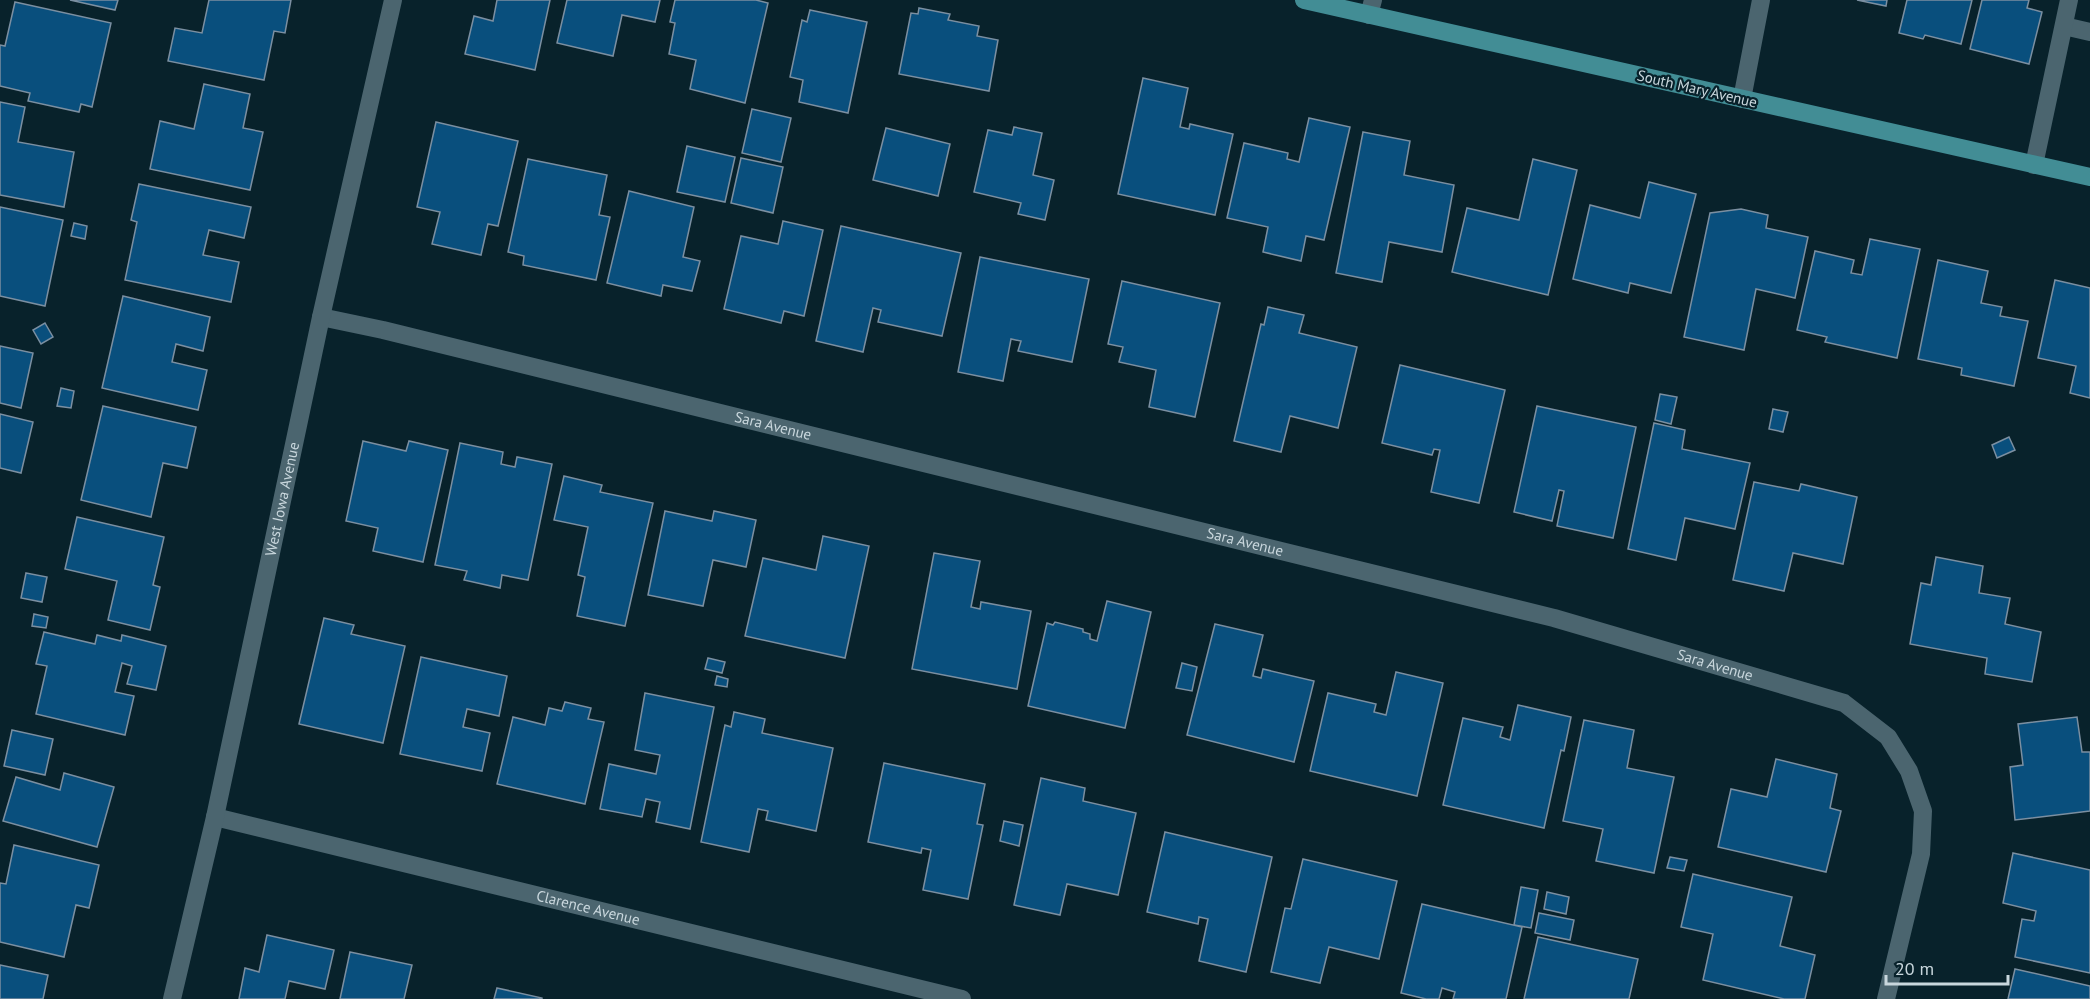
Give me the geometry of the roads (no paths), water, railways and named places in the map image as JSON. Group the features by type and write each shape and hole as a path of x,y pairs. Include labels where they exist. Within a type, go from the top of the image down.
{"main road":[{"name":"South Mary Avenue","path":"1304,0 1371,8 1742,99 2090,177"}],"street":[{"name":"West Iowa Avenue","path":"172,999 215,817 321,317 393,0"},
{"path":"1742,99 1761,0"},
{"path":"2034,165 2070,0"},
{"path":"2064,26 2090,32"},
{"name":"Sara Avenue","path":"321,317 383,330 1554,618 1844,703 1888,737 1909,771 1923,811 1921,854 1886,999"},
{"name":"Clarence Avenue","path":"215,817 962,999"}]}
